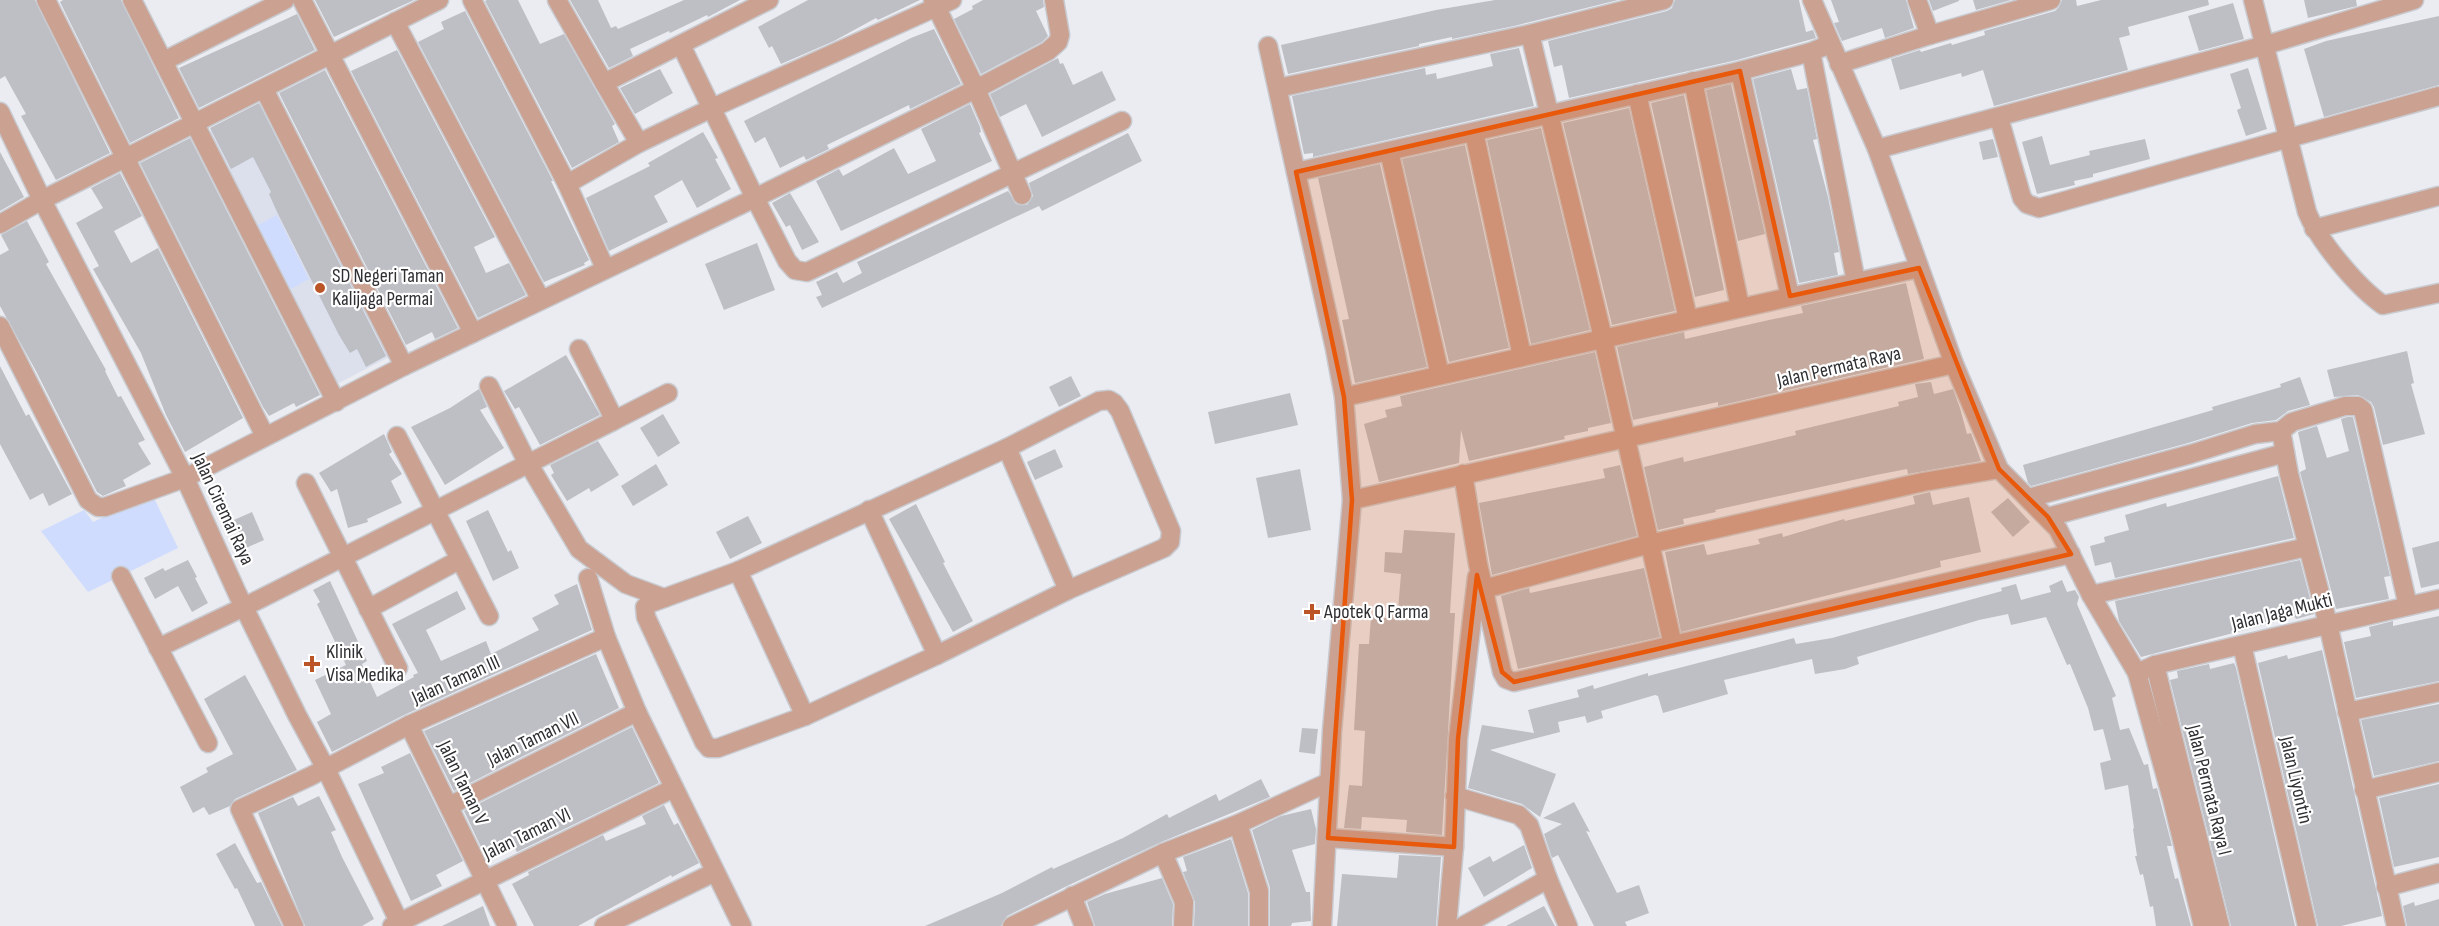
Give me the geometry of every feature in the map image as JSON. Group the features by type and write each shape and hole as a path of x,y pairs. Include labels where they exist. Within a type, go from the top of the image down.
{"street":[{"path":"46,0 266,436"},
{"path":"132,0 336,402"},
{"path":"164,61 285,0"},
{"path":"302,0 473,333"},
{"path":"0,224 42,200 439,0"},
{"path":"472,0 567,184 605,268"},
{"path":"557,0 639,143"},
{"path":"604,82 769,0"},
{"path":"0,326 88,500 93,505 105,507 185,478 404,366 976,89 1054,46 1060,35 1054,0"},
{"path":"1278,88 1530,34 1664,0"},
{"path":"1484,590 1649,544 1923,482 1999,469 1954,364 1877,149 1812,0"},
{"path":"1917,0 1930,35"},
{"path":"1839,64 2050,0"},
{"path":"2253,0 2307,212 2314,229 2369,296 2383,305 2439,293"},
{"path":"1877,149 2266,45 2414,0"},
{"path":"567,184 639,143 941,3 1022,195"},
{"path":"395,22 541,300"},
{"path":"1530,34 1603,338 1673,645"},
{"path":"1296,172 1740,71 1811,52 1830,44"},
{"path":"681,45 755,198 787,261 795,270 807,272 1122,121"},
{"path":"1268,46 1344,397 1352,500 1329,782 1322,926"},
{"path":"1811,52 1856,282"},
{"path":"1740,71 1790,296"},
{"path":"1693,81 1740,307"},
{"path":"264,89 404,366"},
{"path":"1637,94 1688,319"},
{"path":"1999,118 2022,198 2027,204 2039,208 2439,96"},
{"name":"Jalan Ciremai Raya","path":"0,112 42,200 185,478 244,607 325,767 397,925"},
{"path":"1474,132 1522,356"},
{"path":"1389,151 1440,375"},
{"path":"2314,229 2439,196"},
{"path":"1344,397 1919,268"},
{"path":"579,349 613,421"},
{"name":"Jalan Permata Raya","path":"1352,500 1954,364"},
{"path":"489,386 529,465 579,549 626,584 664,598"},
{"path":"158,648 342,558 434,506 529,465 668,393"},
{"path":"1109,400 1120,411 1171,531 1171,537 1164,548 1068,590 937,655 805,716 718,748 709,748 704,742 646,617 645,607 651,602 738,571 870,510 1007,448 1099,402 1109,400"},
{"path":"2029,498 2191,454 2255,434 2281,431 2292,422 2345,406 2358,406 2363,410 2408,606"},
{"path":"2281,431 2307,547 2328,624 2386,887 2391,925"},
{"path":"398,436 489,616"},
{"path":"1007,448 1068,590"},
{"path":"2048,517 2285,453"},
{"name":"Jalan Permata Raya I","path":"1999,469 2058,529 2091,595 2137,673 2172,799 2203,926"},
{"path":"1463,474 1478,564 1502,672 1506,679 1514,682 2071,554"},
{"path":"306,483 398,668"},
{"path":"870,510 937,655"},
{"path":"2091,595 2307,547"},
{"path":"368,609 459,560"},
{"path":"1447,926 1454,847 1458,738 1478,564"},
{"path":"738,571 805,716"},
{"path":"120,576 208,743"},
{"path":"588,578 606,637 638,712 742,926"},
{"name":"Jalan Jaga Mukti","path":"2137,673 2155,665 2439,599"},
{"name":"Jalan Taman III","path":"294,926 240,810 409,725 606,637"},
{"name":"Jalan Liyontin","path":"2242,645 2307,926"},
{"name":"Jalan Permata Raya I","path":"2155,665 2220,926"},
{"path":"2347,712 2439,692"},
{"name":"Jalan Taman VII","path":"449,806 638,712"},
{"name":"Jalan Taman V","path":"409,725 507,926"},
{"path":"2364,790 2439,772"},
{"path":"1012,926 1163,853 1238,824 1329,782"},
{"name":"Jalan Taman VI","path":"397,925 674,788"},
{"path":"1455,796 1524,818 1529,825 1568,926"},
{"path":"1238,824 1259,891 1259,926"},
{"path":"1328,838 1454,847"},
{"path":"1163,853 1184,902 1183,926"},
{"path":"604,926 715,872"},
{"path":"2386,887 2439,873"},
{"path":"1463,926 1548,879"},
{"path":"1072,896 1084,926"}],"highlighted area":[{"path":"1740,71 1790,296 1919,268 1999,469 2048,517 2071,554 1514,682 1502,672 1477,575 1458,739 1454,847 1328,838 1352,500 1344,397 1296,172"}],"shaded area":[{"name":"SD Negeri Taman Kalijaga Permai","path":"262,104 389,357 335,385 207,133"},
{"path":"277,215 309,279 289,290 256,226"},
{"path":"152,494 178,548 88,592 41,531 84,510 93,522"}],"building":[{"path":"0,0 35,0 110,153 56,180 21,116 26,114 5,76 0,79"},
{"path":"63,0 121,0 179,118 130,143 60,2"},
{"path":"315,0 414,0 334,37"},
{"path":"518,0 540,44 564,34 615,124 612,126 619,142 572,168 485,1"},
{"path":"570,0 598,0 611,28 616,26 618,29 684,0 740,0 708,17 707,15 630,49 633,56 609,68"},
{"path":"808,0 920,0 878,20 876,18 834,41 781,64 772,46 769,48 758,27"},
{"path":"983,0 1043,0 1044,7 1036,11 1048,36 1042,42 981,74 954,19 973,9 972,6"},
{"path":"1495,0 1618,0 1514,26 1419,44 1419,46 1288,74 1281,45 1436,10"},
{"path":"1675,0 1799,0 1806,32 1813,30 1816,38 1737,60 1569,98 1562,65 1554,67 1548,41 1667,11 1672,8"},
{"path":"1831,0 1906,0 1914,28 1885,38 1882,28 1842,41 1834,23 1839,22"},
{"path":"1929,0 1959,0 1959,1 1933,11"},
{"path":"1973,0 2011,0 1976,10"},
{"path":"2062,0 2076,0 2077,6 2101,0 2208,0 2209,5 2128,27 2130,35 2119,38 2128,70 1994,106 1983,70 1962,77 1961,73 1900,90 1891,59 1920,50 1921,52 1951,43 1952,45 1985,35 1984,31 2055,11"},
{"path":"2304,0 2356,0 2357,6 2308,18"},
{"path":"2233,3 2244,39 2199,51 2188,16"},
{"path":"465,11 553,181 551,181 589,260 584,263 585,265 544,282 418,42 444,29 441,22"},
{"path":"297,14 315,50 199,108 179,68"},
{"path":"2439,16 2439,85 2324,117 2304,49 2326,41"},
{"path":"934,29 961,84 910,109 909,105 827,145 829,149 806,160 804,156 780,168 765,137 755,143 744,121 911,38"},
{"path":"1519,48 1534,106 1313,157 1313,153 1304,154 1292,96 1425,68 1426,75 1436,73 1437,79 1493,66 1490,54"},
{"path":"397,50 495,237 474,247 486,273 509,263 526,295 478,318 351,71"},
{"path":"1058,58 1060,64 1063,63 1073,85 1102,71 1116,100 1042,137 1026,104 1000,117 990,94"},
{"path":"2248,68 2267,129 2246,136 2237,110 2241,108 2230,74"},
{"path":"660,69 673,93 635,114 620,88"},
{"path":"1791,69 1797,90 1807,88 1817,139 1813,140 1839,252 1834,253 1838,275 1799,283 1753,79"},
{"path":"325,70 458,328 435,339 432,332 406,345 279,93"},
{"path":"1731,84 1765,234 1738,241 1706,90"},
{"path":"1684,95 1724,290 1695,297 1651,103"},
{"path":"259,103 386,356 366,367 357,349 350,353 339,335 278,214 269,194 271,192 253,157 231,169 210,128"},
{"path":"970,104 980,127 981,132 979,133 992,161 841,231 816,181 839,169 843,176 894,148 908,174 936,161 921,129"},
{"path":"1629,108 1675,311 1612,325 1563,123"},
{"path":"1541,128 1590,330 1531,344 1487,140"},
{"path":"703,132 718,158 715,159 731,189 697,208 682,180 654,196 668,222 609,251 586,198 650,166 648,163"},
{"path":"1128,133 1142,161 1042,211 1039,206 822,308 816,297 822,295 816,282 837,272 843,283 862,273 857,262 1008,191 1016,204 1027,205 1033,196 1029,183"},
{"path":"2042,136 2050,165 2090,155 2089,151 2145,139 2150,159 2093,174 2093,177 2074,181 2075,185 2037,194 2022,142"},
{"path":"190,138 320,395 296,407 294,403 269,416 263,407 140,163"},
{"path":"1993,139 1998,157 1983,160 1979,142"},
{"path":"1465,145 1509,348 1449,362 1402,159"},
{"path":"0,152 24,197 0,211"},
{"path":"1380,164 1427,367 1355,383 1342,320 1349,319 1318,178"},
{"path":"120,173 142,216 114,231 131,263 158,248 243,418 185,452 166,415 141,353 93,269 99,266 76,223 103,208 91,188"},
{"path":"790,193 819,242 802,250 790,225 786,227 772,203"},
{"path":"27,221 49,262 46,264 106,370 118,397 121,396 145,440 138,443 151,464 123,480 126,486 103,496 97,492 36,371 0,306 0,255 9,250 1,235"},
{"path":"757,243 775,290 724,310 705,264"},
{"path":"1906,283 1924,359 1718,406 1718,402 1633,420 1617,347 1684,332 1685,339 1803,313 1801,306"},
{"path":"2407,351 2414,383 2411,384 2425,434 2383,445 2371,402 2358,395 2334,397 2327,370"},
{"path":"1595,352 1611,423 1564,436 1565,439 1469,461 1461,430 1459,463 1379,482 1364,424 1387,417 1385,410 1402,406 1400,396"},
{"path":"566,355 600,415 540,445 519,407 515,409 504,391"},
{"path":"0,366 26,416 29,414 72,494 49,506 43,493 30,500 0,444"},
{"path":"1071,376 1081,396 1059,407 1049,387"},
{"path":"2300,377 2310,405 2288,411 2276,420 2252,423 2031,486 2028,483 2023,465 2213,410 2212,407 2281,387 2280,384"},
{"path":"1931,382 1934,394 1953,389 1967,434 1971,433 1981,461 1908,474 1907,469 1876,475 1715,510 1716,512 1683,519 1684,524 1658,530 1644,467 1683,457 1684,462 1796,435 1795,431 1899,406 1898,402 1918,397 1915,384"},
{"path":"479,389 487,407 480,410 504,448 445,485 411,427 450,408"},
{"path":"1290,393 1298,425 1215,444 1208,412"},
{"path":"663,414 680,443 658,457 640,428"},
{"path":"2353,417 2390,576 2384,577 2389,599 2336,609 2300,472 2306,469 2298,432 2317,426 2327,458 2349,451 2341,419"},
{"path":"384,434 392,452 389,454 402,474 391,481 402,503 367,519 368,522 348,528 337,489 331,492 319,473"},
{"path":"598,441 619,475 591,492 589,488 567,501 551,475 554,473 550,465"},
{"path":"1055,449 1063,467 1035,480 1027,462"},
{"path":"656,464 668,485 633,506 621,486"},
{"path":"1620,465 1637,536 1492,575 1479,503 1605,478 1603,469"},
{"path":"1300,469 1311,530 1268,538 1256,478"},
{"path":"2278,476 2294,538 2115,578 2111,562 2095,566 2090,546 2105,542 2104,537 2129,530 2125,515 2166,503 2167,507"},
{"path":"1930,492 1933,505 1969,497 1981,552 1940,561 1941,567 1681,632 1665,552 1704,544 1707,555 1760,544 1758,539 1782,533 1783,537 1844,519 1845,521 1915,504 1913,496"},
{"path":"2008,498 2030,522 2013,537 1991,512"},
{"path":"916,504 973,621 953,632 889,519"},
{"path":"488,510 508,552 511,550 519,568 493,581 466,521"},
{"path":"252,512 264,540 246,548 234,520"},
{"path":"748,516 762,543 730,559 716,532"},
{"path":"1404,530 1455,533 1450,613 1455,613 1442,835 1406,832 1407,820 1362,817 1361,829 1344,828 1349,785 1362,786 1365,731 1354,730 1359,644 1369,644 1371,617 1388,618 1389,609 1398,610 1401,574 1384,572 1385,552 1402,553"},
{"path":"2439,541 2439,584 2421,588 2412,548"},
{"path":"188,560 208,603 192,612 178,586 155,599 144,578 163,568 165,571"},
{"path":"2300,560 2314,614 2141,657 2119,621 2115,601"},
{"path":"1644,568 1660,637 1518,669 1501,596 1529,588 1530,593"},
{"path":"2062,580 2067,592 2075,590 2079,597 2077,604 2116,696 2112,698 2120,730 2129,728 2144,765 2148,764 2153,789 2157,788 2172,846 2167,846 2175,879 2178,878 2191,926 2156,926 2153,906 2150,907 2143,874 2140,875 2135,856 2137,856 2128,785 2105,790 2100,763 2111,760 2103,729 2094,731 2088,708 2070,664 2067,665 2046,617 2011,625 2008,614 1979,620 1857,657 1859,664 1845,669 1815,674 1812,659 1724,680 1728,694 1663,713 1658,696 1655,695 1601,711 1603,718 1587,723 1585,716 1558,722 1560,732 1490,750 1556,774 1540,817 1522,804 1468,788 1482,725 1534,733 1528,710 1579,697 1577,690 1593,685 1594,689 1648,673 1648,676 1794,638 1796,644 1832,638 2002,591 2001,588 2016,584 2021,600 2051,592 2049,586"},
{"path":"330,581 367,661 362,664 377,697 418,673 392,624 457,591 466,609 426,630 441,661 486,641 491,654 539,630 532,618 559,604 554,595 577,584 592,630 404,715 332,752 317,722 331,714 315,680 346,665 317,604 320,602 313,590"},
{"path":"2439,616 2439,681 2356,698 2344,642 2371,636 2369,627 2393,621 2393,626"},
{"path":"2322,650 2382,916 2341,926 2318,926 2258,663 2287,655 2288,659"},
{"path":"596,654 619,708 454,791 424,731"},
{"path":"2234,663 2295,926 2231,926 2170,680 2178,678 2177,671 2209,664 2210,669"},
{"path":"245,675 297,770 235,799 230,806 209,815 204,807 193,813 180,787 208,772 206,768 233,754 204,699"},
{"path":"2439,704 2439,761 2374,776 2361,720"},
{"path":"632,727 659,783 517,852 514,847 488,862 464,811"},
{"path":"1302,728 1318,729 1315,754 1299,752"},
{"path":"410,753 463,861 436,875 442,886 411,901 358,784 384,773 381,767"},
{"path":"1261,779 1270,797 1159,843 1067,886 1007,916 1001,926 925,926 1002,893 1052,867 1053,869 1123,838 1167,814 1169,818 1216,794 1219,801"},
{"path":"2439,784 2439,857 2394,867 2379,798"},
{"path":"319,796 336,830 331,832 342,857 374,919 362,926 305,926 258,813 293,797 298,806"},
{"path":"1574,802 1617,893 1639,885 1649,913 1625,922 1627,926 1594,926 1558,855 1552,858 1544,834 1562,824 1543,818"},
{"path":"664,805 674,825 678,823 699,863 672,877 671,875 578,926 534,926 512,884 529,875 528,872 603,835 606,841 646,824 642,816"},
{"path":"1311,809 1316,829 1315,844 1292,850 1306,892 1310,892 1311,921 1292,923 1291,926 1270,926 1270,888 1252,830 1281,816"},
{"path":"1231,839 1248,893 1248,926 1194,926 1195,902 1183,872 1187,871 1183,857"},
{"path":"235,843 257,883 261,882 282,926 255,926 237,888 235,889 216,854"},
{"path":"1524,845 1532,868 1484,897 1468,868 1490,856 1493,862"},
{"path":"1399,855 1441,857 1436,926 1337,926 1342,874 1397,878"},
{"path":"1162,878 1173,904 1172,926 1095,926 1087,902 1105,894"},
{"path":"2439,899 2439,926 2407,926 2403,906 2414,902 2415,906"},
{"path":"483,906 490,926 442,926"},
{"path":"1544,906 1555,926 1506,926"}],"place":[{"name":"SD Negeri Taman Kalijaga Permai","path":"320,288"},
{"name":"Apotek Q Farma","path":"1312,612"},
{"name":"Klinik Visa Medika","path":"312,664"}]}
